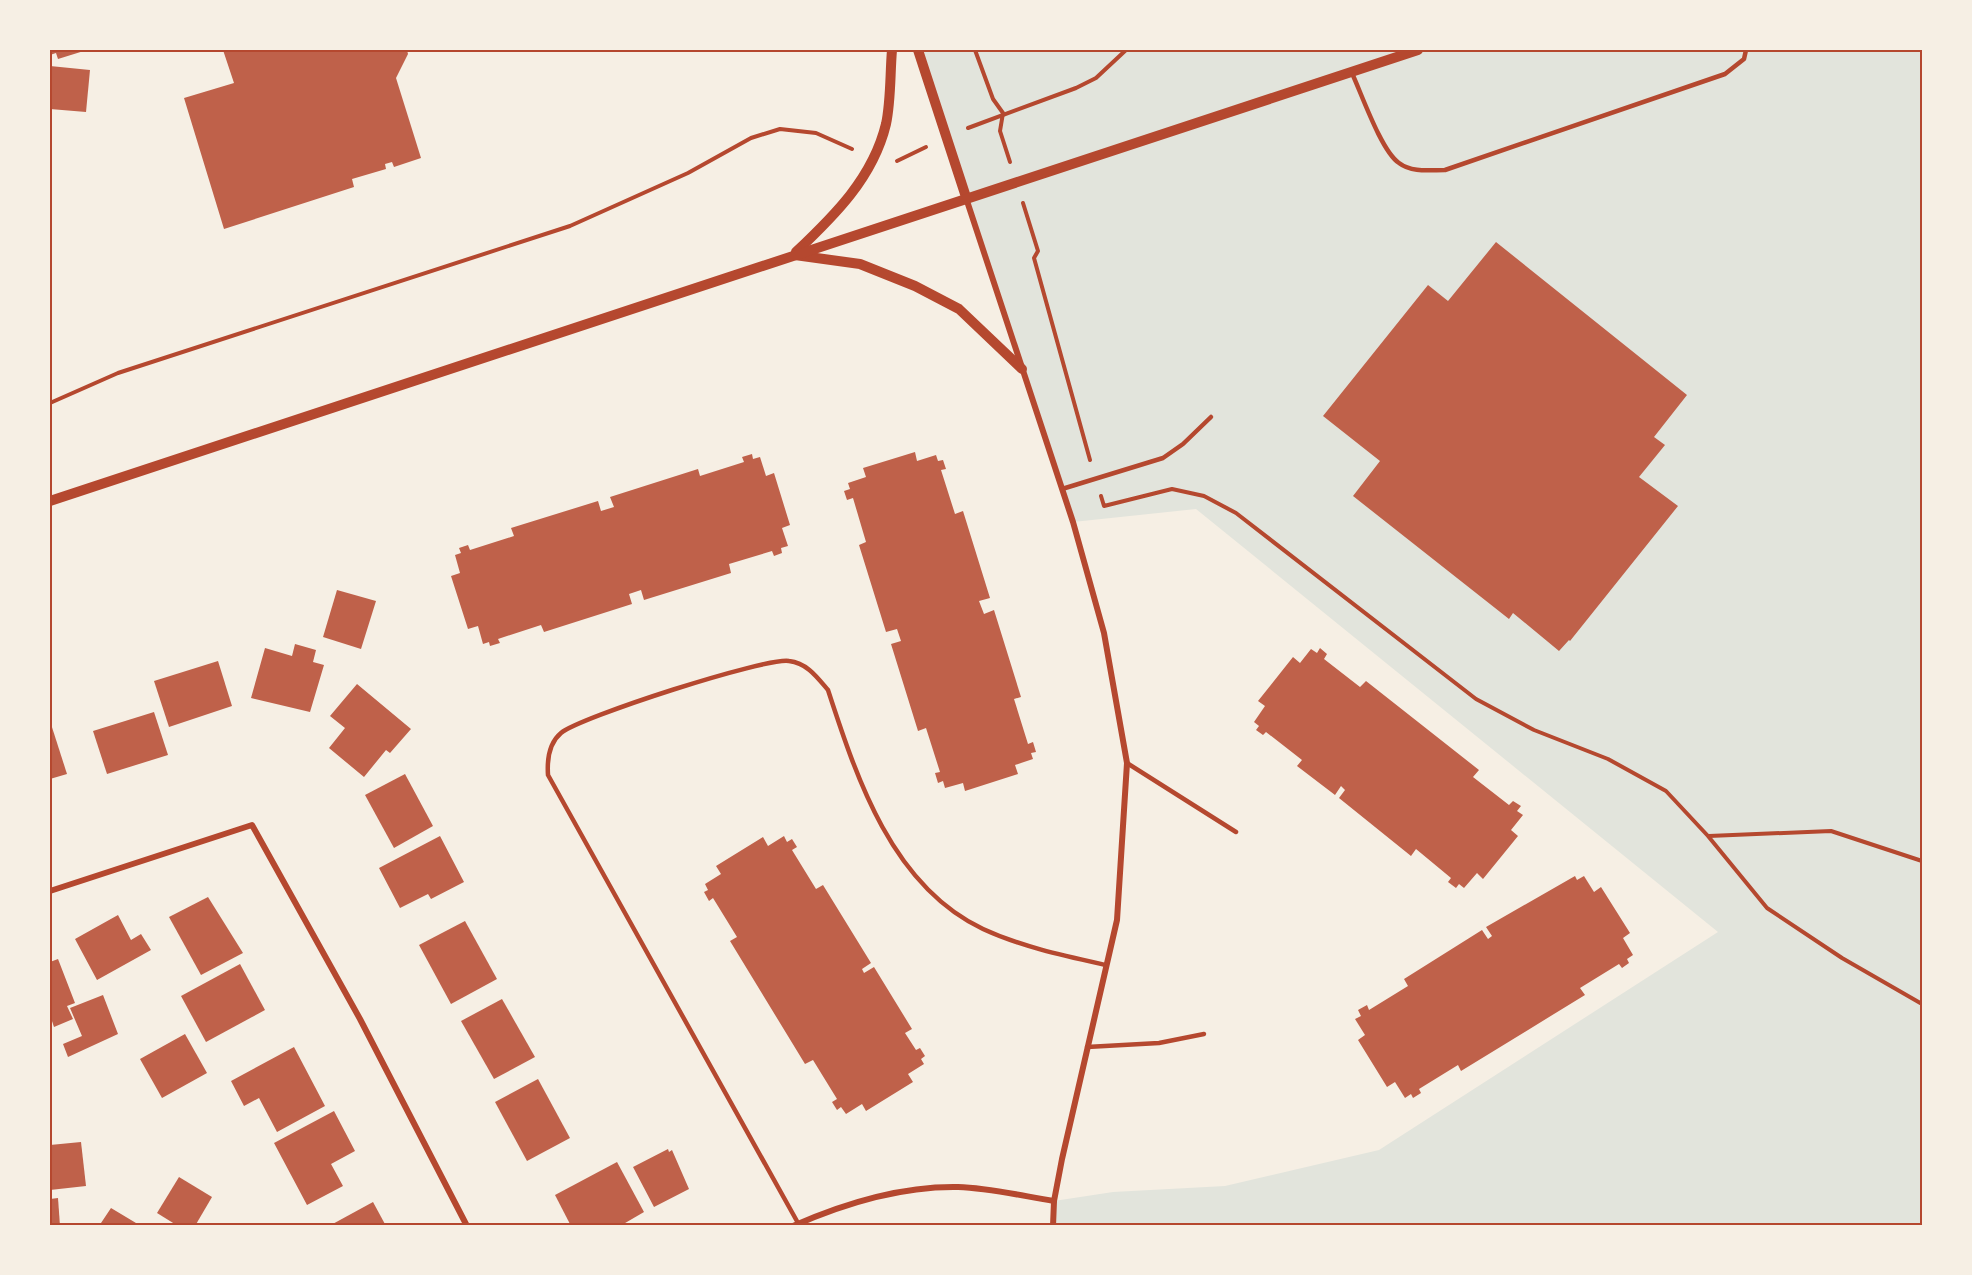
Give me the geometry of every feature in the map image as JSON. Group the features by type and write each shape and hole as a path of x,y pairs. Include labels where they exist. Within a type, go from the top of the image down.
{"street":[{"path":"792,255 838,212 865,176 886,124 892,50"},
{"path":"918,50 1062,489 1104,633 1127,763 1117,920 1054,1201 1053,1226"},
{"path":"50,501 966,197 1418,50"},
{"path":"792,255 860,264 915,286 959,309 1022,369"},
{"path":"50,891 252,825 360,1019 467,1226"},
{"path":"796,1224 829,1210 899,1191 959,1187 1054,1201"}],"lane":[{"path":"1351,71 1382,141 1398,163 1417,170 1444,170 1725,74 1744,58 1746,50"},
{"path":"1062,489 1163,458 1211,417"},
{"path":"796,1224 548,775 548,756 560,733 591,717 772,662 788,660 803,665 828,690 880,826 900,855 942,902 982,929 1040,950 1106,965"},
{"path":"1127,763 1236,832"},
{"path":"1087,1047 1159,1043 1204,1035"}],"path":[{"path":"975,50 993,99 1003,113 1000,131 1038,251 1034,258 1104,506 1172,489 1204,496 1236,513 1476,699 1534,730 1608,759 1666,791 1708,836 1767,908 1842,958 1923,1004"},
{"path":"50,402 118,373 570,226 688,173 751,138 780,129 816,133 890,164 947,136 1003,113 1076,88 1096,78 1126,50"},
{"path":"1708,836 1831,831 1923,861"}],"shaded area":[{"path":"918,50 1922,50 1922,1225 1053,1225 1054,1201 1113,1192 1225,1186 1379,1150 1718,932 1196,509 1073,522"}],"building":[{"path":"50,50 87,50 58,59 56,53 50,55"},
{"path":"223,50 407,50 408,54 396,78 421,158 394,167 392,162 385,164 386,169 352,179 354,187 224,229 184,98 234,83"},
{"path":"50,66 90,70 86,112 50,109"},
{"path":"1496,242 1687,395 1654,437 1665,445 1639,477 1678,506 1570,641 1559,651 1513,613 1509,619 1353,496 1380,461 1323,416 1428,285 1448,301"},
{"path":"915,452 917,461 936,455 938,461 943,460 946,469 941,470 955,514 963,511 990,598 979,601 984,614 994,610 1021,697 1014,699 1028,744 1033,742 1036,752 1031,753 1033,759 1015,765 1018,774 965,791 963,783 945,788 943,781 938,783 935,773 940,772 926,728 918,731 891,644 901,641 897,629 886,632 859,545 866,542 853,498 847,500 844,491 850,489 848,483 866,477 863,468"},
{"path":"752,454 753,459 760,457 766,476 774,473 790,525 782,528 788,546 781,548 782,553 774,556 772,551 729,564 731,573 644,600 641,590 629,594 632,604 544,632 541,625 498,639 500,643 490,646 489,642 483,644 478,626 468,629 451,576 460,573 455,555 461,553 459,548 468,545 470,550 514,536 511,528 598,501 601,511 614,507 610,497 698,469 700,476 744,462 742,457"},
{"path":"337,590 376,601 361,649 323,637"},
{"path":"295,644 316,650 313,662 324,665 310,712 251,698 265,648 292,656"},
{"path":"1320,648 1327,654 1324,659 1360,687 1366,681 1479,770 1473,777 1509,805 1513,801 1521,806 1517,811 1523,815 1511,830 1518,836 1483,879 1477,873 1464,888 1459,884 1456,888 1448,882 1451,878 1416,849 1411,856 1339,798 1345,790 1341,786 1335,795 1297,766 1302,760 1266,732 1263,735 1256,730 1259,726 1254,722 1265,706 1258,701 1293,657 1300,663 1311,649 1317,653"},
{"path":"218,661 232,706 169,727 154,681"},
{"path":"357,684 411,729 390,753 386,750 364,777 329,748 345,728 330,716"},
{"path":"154,712 168,755 107,774 93,731"},
{"path":"50,721 67,774 50,779"},
{"path":"405,774 433,826 394,848 365,795"},
{"path":"440,836 464,882 431,899 428,894 400,908 379,868"},
{"path":"784,836 787,842 792,839 797,847 792,850 816,889 823,885 871,963 862,969 864,973 874,967 912,1029 905,1033 916,1050 920,1048 925,1056 921,1059 924,1064 908,1074 913,1082 866,1111 862,1104 846,1114 841,1107 837,1110 832,1102 837,1099 813,1060 805,1064 730,941 737,937 713,898 709,901 704,892 708,890 705,884 721,874 716,866 763,837 768,846"},
{"path":"1575,876 1577,880 1584,876 1594,892 1601,887 1630,933 1623,938 1633,955 1627,959 1629,963 1622,968 1619,964 1580,988 1585,995 1461,1071 1458,1065 1419,1089 1421,1093 1413,1098 1411,1094 1405,1098 1395,1082 1387,1087 1358,1040 1365,1035 1355,1019 1361,1016 1358,1010 1367,1005 1369,1010 1408,986 1404,979 1482,930 1488,939 1492,936 1486,927"},
{"path":"208,897 243,953 201,975 169,917"},
{"path":"118,915 131,940 141,934 151,950 97,980 75,939"},
{"path":"465,921 497,979 451,1004 419,945"},
{"path":"58,959 75,1003 67,1006 73,1019 54,1027 50,1015 50,962"},
{"path":"240,964 265,1010 206,1042 181,996"},
{"path":"103,995 118,1034 68,1057 63,1044 82,1036 70,1008"},
{"path":"502,999 535,1057 494,1079 461,1021"},
{"path":"185,1034 207,1073 162,1098 140,1059"},
{"path":"294,1047 325,1106 277,1132 259,1098 244,1106 231,1081"},
{"path":"538,1079 570,1138 527,1161 495,1102"},
{"path":"334,1111 355,1151 331,1164 343,1186 307,1205 274,1143"},
{"path":"81,1142 86,1186 50,1190 50,1145"},
{"path":"668,1149 669,1152 672,1150 689,1189 654,1207 633,1167"},
{"path":"617,1162 644,1212 620,1226 571,1226 555,1195"},
{"path":"179,1177 212,1197 195,1226 178,1226 157,1213"},
{"path":"58,1198 60,1226 50,1226 50,1199"},
{"path":"373,1202 386,1226 329,1226"},
{"path":"111,1208 136,1223 143,1226 99,1226"}]}
